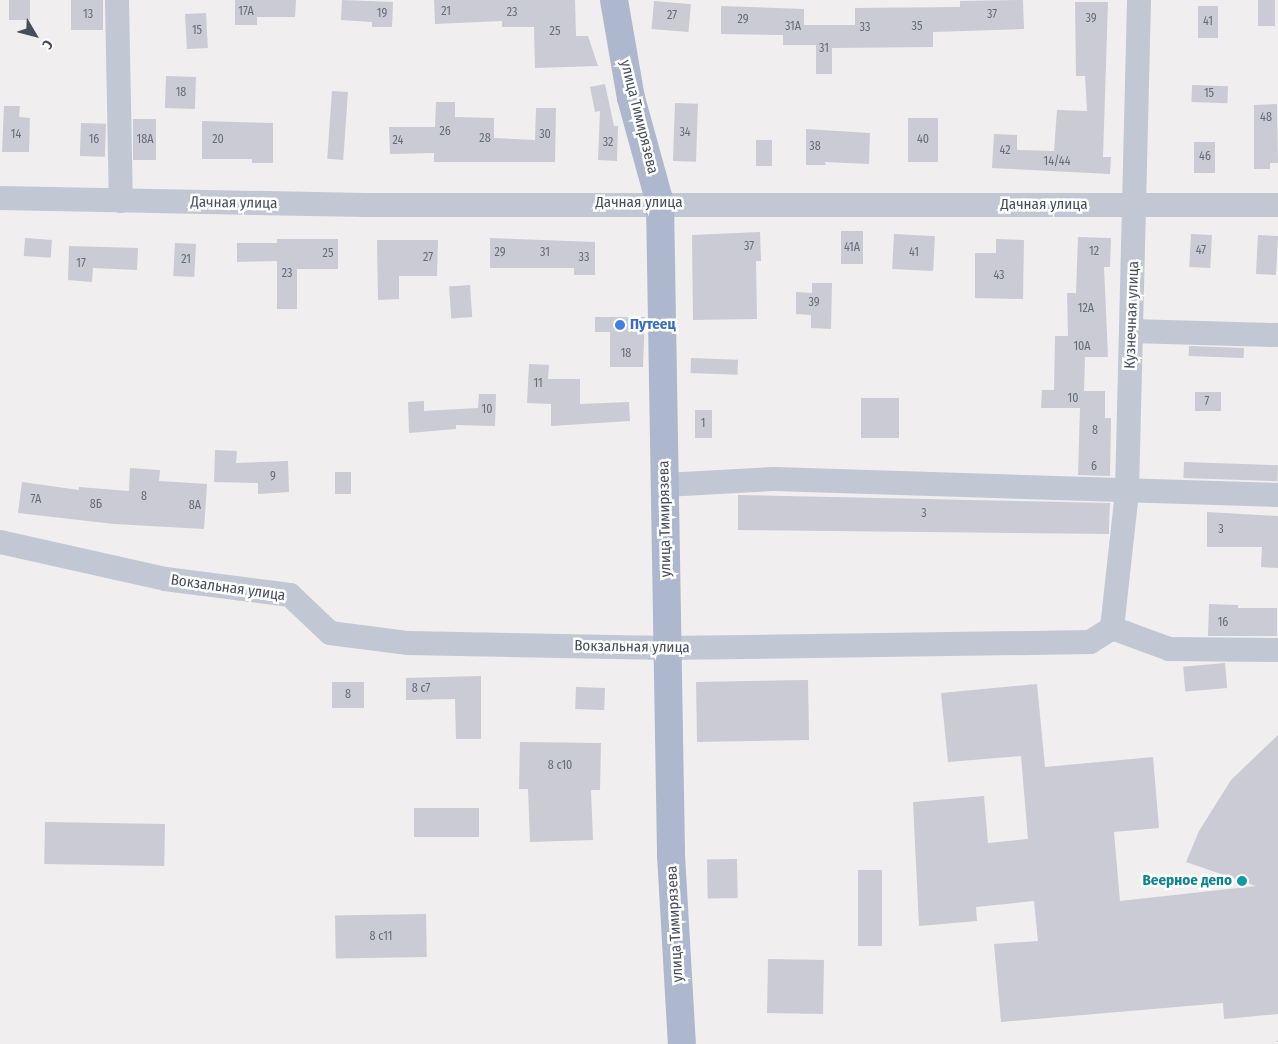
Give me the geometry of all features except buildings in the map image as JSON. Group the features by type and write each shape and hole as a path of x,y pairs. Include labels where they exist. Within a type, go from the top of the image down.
{"main road":[{"name":"улица Тимирязева","path":"614,0 631,98 660,203 671,855 682,1044"}],"street":[{"path":"118,0 121,201"},
{"name":"Кузнечная улица","path":"1112,628 1127,492 1139,0"},
{"name":"Дачная улица","path":"0,198 364,205 660,203 1278,205"},
{"path":"1131,332 1278,335"},
{"path":"665,484 774,479 1127,492 1278,494"},
{"name":"Вокзальная улица","path":"0,542 165,579 290,595 330,633 408,643 667,648 1090,642 1112,628"},
{"path":"1112,628 1169,649 1278,650"}],"place":[{"name":"Путеец","path":"620,325"},
{"name":"Веерное депо","path":"1242,881"}]}
